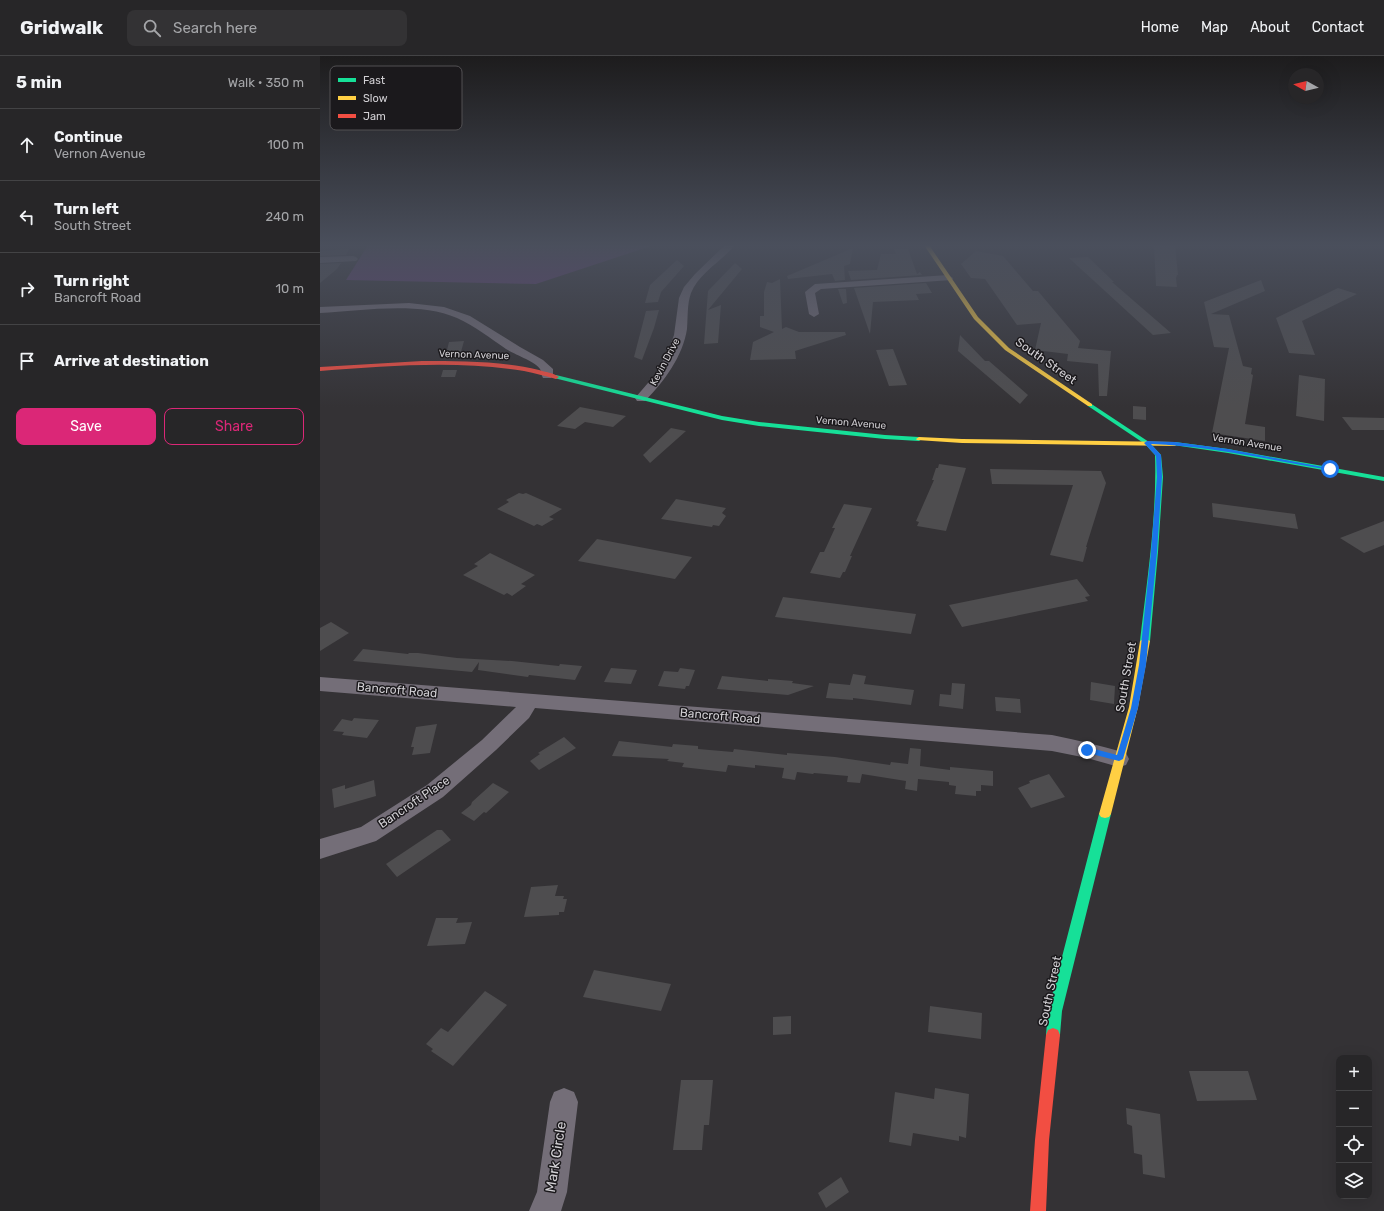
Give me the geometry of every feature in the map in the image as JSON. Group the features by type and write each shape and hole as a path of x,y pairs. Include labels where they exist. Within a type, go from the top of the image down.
{"street":[{"name":"Kevin Drive","path":"641,398 651,389 674,350 680,334 682,311 686,299"},
{"path":"811,299 814,314"},
{"name":"South Street","path":"963,299 976,318 1007,349 1147,443 1158,455 1159,477 1154,552 1142,665 1134,708 1119,759 1056,1011 1042,1140 1038,1211"},
{"path":"320,310 410,308 428,309 459,315 519,352 542,364 547,369 547,375"},
{"name":"Vernon Avenue","path":"320,369 398,365 471,364 502,366 547,375 722,418 805,430 962,441 1175,444 1228,450 1384,479"},
{"name":"Bancroft Road","path":"320,684 1052,743 1087,750 1119,759"},
{"name":"Bancroft Place","path":"320,849 368,834 435,791 489,745 522,713 530,701"},
{"name":"Mark Circle","path":"545,1211 552,1192 564,1102"}],"building":[{"path":"646,299 659,299 658,302 645,303"},
{"path":"707,299 717,299 708,310 721,305 718,343 704,344"},
{"path":"764,299 781,299 782,329 786,327 799,332 845,332 846,335 795,351 796,359 750,360 753,342 774,332 760,327 760,316 764,316"},
{"path":"841,299 847,299 847,303 843,304"},
{"path":"858,299 918,299 919,300 873,302 870,334"},
{"path":"999,299 1045,299 1080,341 1078,348 1111,351 1107,396 1099,396 1098,364 1067,361 1068,354 1035,350 1041,323 1017,325"},
{"path":"1114,299 1132,299 1171,333 1153,335"},
{"path":"1212,299 1246,299 1211,314 1229,315 1243,366 1252,368 1251,374 1253,375 1245,424 1265,427 1265,441 1212,433 1229,348 1214,347 1204,302"},
{"path":"1315,299 1347,299 1302,321 1315,355 1289,353 1276,318"},
{"path":"659,310 642,360 634,357 646,311"},
{"path":"960,335 985,361 989,361 1028,395 1020,404 958,351"},
{"path":"464,341 459,359 445,358 449,342"},
{"path":"893,349 907,385 889,386 876,350"},
{"path":"443,370 457,370 455,377 441,377"},
{"path":"1299,375 1325,379 1324,421 1296,416"},
{"path":"1133,406 1146,407 1146,420 1133,419"},
{"path":"580,407 626,416 613,427 585,422 575,429 557,426"},
{"path":"1342,417 1384,418 1384,430 1352,430"},
{"path":"671,428 686,431 650,463 643,455"},
{"path":"939,464 966,468 946,531 917,526 919,522 916,521 934,480 932,480"},
{"path":"990,469 1101,471 1106,483 1086,547 1083,562 1050,555 1073,485 992,484"},
{"path":"519,493 526,493 562,509 549,517 554,519 542,526 537,524 534,526 497,509 509,502 506,500"},
{"path":"676,499 726,508 722,513 726,516 719,526 713,525 712,527 661,519"},
{"path":"1212,503 1295,514 1298,529 1213,517"},
{"path":"844,504 872,508 850,556 852,556 845,572 843,572 840,578 810,573 820,552 824,552 835,528 832,528"},
{"path":"1384,521 1384,545 1364,553 1340,538"},
{"path":"597,539 692,557 675,579 578,561"},
{"path":"490,553 535,575 521,584 526,586 512,596 507,593 504,595 463,575 478,566 474,564"},
{"path":"1077,579 1090,596 1085,597 1088,601 962,627 949,605"},
{"path":"783,597 916,614 911,634 775,617"},
{"path":"331,622 349,633 320,651 320,628"},
{"path":"363,649 559,666 560,664 582,666 575,680 529,675 528,677 478,670 479,662 472,672 353,661"},
{"path":"611,668 637,670 631,684 604,682"},
{"path":"680,668 695,670 689,686 686,686 685,689 658,686 664,671 678,672"},
{"path":"853,674 866,676 864,684 914,690 911,705 853,698 853,700 826,698 829,683 850,685"},
{"path":"722,676 768,681 768,679 793,681 792,683 814,686 788,695 717,689"},
{"path":"1091,682 1115,686 1114,704 1090,700"},
{"path":"952,683 965,684 963,709 939,706 940,694 951,695"},
{"path":"995,697 1020,699 1021,713 996,711"},
{"path":"354,718 379,720 367,738 342,735 344,732 333,731 342,719 352,721"},
{"path":"437,724 430,753 412,755 414,747 411,747 416,727"},
{"path":"564,737 576,748 539,770 530,761 540,754 538,753"},
{"path":"619,741 672,747 673,744 698,746 698,749 733,752 734,749 787,755 787,753 835,757 890,765 891,762 908,764 910,748 921,749 920,766 950,770 950,767 993,771 993,786 981,785 981,791 976,791 976,796 955,794 956,786 949,785 949,782 918,779 917,791 905,789 906,781 862,774 860,783 847,782 848,776 814,773 797,772 795,780 782,778 784,768 755,765 755,768 728,765 726,772 682,767 684,763 667,761 669,759 612,756"},
{"path":"1049,774 1065,797 1031,808 1018,788 1030,783 1029,781"},
{"path":"374,780 376,796 334,808 332,789 345,785 345,789"},
{"path":"493,783 509,792 486,813 484,812 474,821 461,813 471,805 472,802"},
{"path":"437,830 442,830 451,840 397,877 386,864"},
{"path":"558,885 555,896 564,896 563,899 567,899 564,912 559,912 559,915 524,917 531,887"},
{"path":"436,918 458,918 456,923 472,922 465,944 427,946"},
{"path":"594,970 671,984 661,1011 583,997"},
{"path":"485,991 507,1005 453,1066 431,1051 433,1049 426,1044 441,1028 448,1032"},
{"path":"930,1006 982,1013 981,1039 928,1032"},
{"path":"791,1016 791,1034 773,1035 773,1017"},
{"path":"1189,1071 1248,1071 1257,1100 1197,1101"},
{"path":"681,1080 713,1080 709,1125 704,1125 702,1150 673,1150"},
{"path":"935,1088 969,1094 966,1138 959,1136 959,1141 913,1133 911,1146 889,1142 895,1092 934,1099"},
{"path":"1126,1108 1160,1114 1165,1178 1143,1174 1142,1155 1134,1153 1132,1126 1127,1124"},
{"path":"841,1177 849,1192 826,1208 818,1193"}],"traffic: fast":[{"path":"556,377 722,418 759,424 919,439"},
{"path":"1090,405 1147,443 1158,455 1159,477 1154,552 1145,641"},
{"path":"1175,444 1228,451 1384,479"},
{"path":"1053,1035 1055,1011 1105,814"}],"traffic: slow":[{"path":"963,299 976,318 1007,349 1090,405"},
{"path":"919,439 1175,444"},
{"path":"1105,814 1123,750 1133,707 1145,641"}],"traffic: jam":[{"path":"320,369 396,364 473,363 524,369 556,377"},
{"path":"1038,1211 1042,1140 1053,1035"}],"route":[{"path":"1087,750 1119,759 1134,708 1142,665 1154,552 1159,477 1158,455 1147,443 1175,444 1228,450 1330,469"}]}
